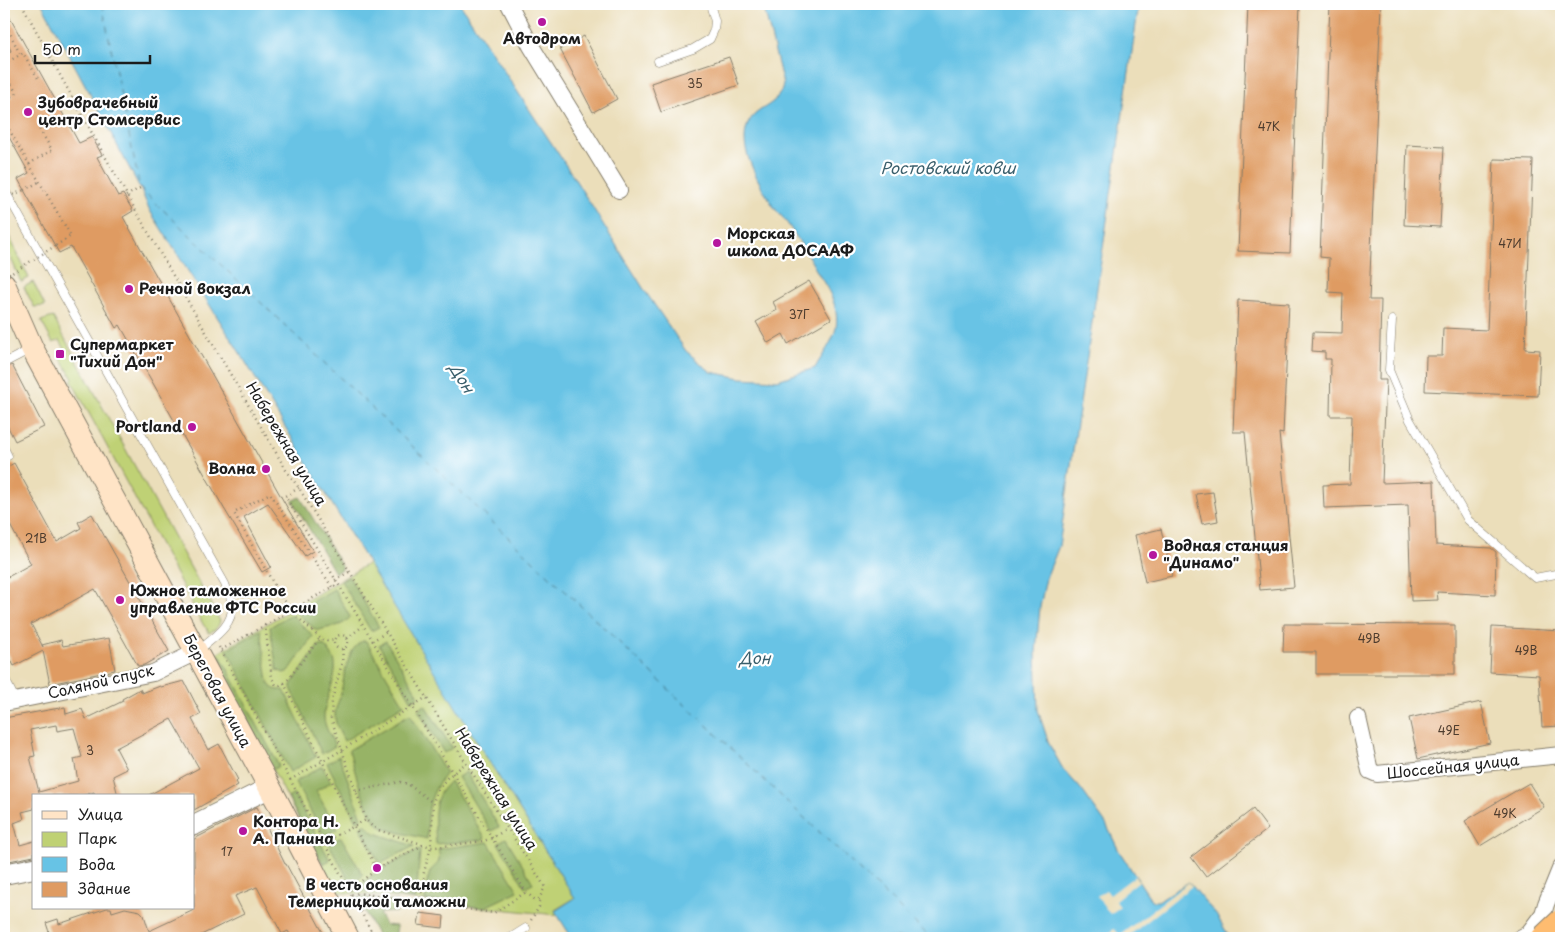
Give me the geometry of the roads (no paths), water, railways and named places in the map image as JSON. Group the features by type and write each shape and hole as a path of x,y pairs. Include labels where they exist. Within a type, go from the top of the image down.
{"main road":[{"name":"Береговая улица","path":"4,284 32,348 270,788 348,938"}],"street":[{"path":"509,4 531,46 619,190"},
{"name":"Соляной спуск","path":"10,702 153,673 196,652"},
{"name":"Шоссейная улица","path":"1358,718 1370,771 1377,774 1561,755"},
{"path":"195,825 270,788"},
{"path":"1520,938 1550,925 1546,904 1561,867"},
{"path":"4,874 32,868"}],"lane":[{"path":"658,61 693,49 710,39 715,21 710,4"},
{"path":"4,189 225,584 232,603 231,616 222,631 196,652"},
{"path":"1392,320 1389,370 1410,420 1468,520 1535,578 1561,572"},
{"path":"4,363 32,348"},
{"path":"4,448 8,456"},
{"path":"4,677 10,702"},
{"path":"1550,925 1557,938"},
{"path":"510,938 526,928"}],"water":[{"name":"Дон","path":"42,4 460,4 571,173 645,291 686,351 711,372 741,378 777,380 815,368 832,338 837,320 835,306 830,294 796,236 764,192 751,165 746,148 746,128 750,120 775,100 783,84 763,4 1139,4 1059,546 1046,578 1040,607 1036,652 1038,710 1049,744 1063,769 1081,789 1106,824 1119,851 1152,901 1158,901 1189,882 1217,916 1230,938 572,938 555,911 575,898 482,750 240,353 150,211 140,188"}],"place":[{"name":"Автодром","path":"542,22"},
{"name":"Зубоврачебный центр Стомсервис","path":"28,112"},
{"name":"Морская школа ДОСААФ","path":"717,243"},
{"name":"Речной вокзал","path":"129,289"},
{"name":"Супермаркет \"Тихий Дон\"","path":"60,354"},
{"name":"Portland","path":"192,427"},
{"name":"Волна","path":"266,469"},
{"name":"Водная станция \"Динамо\"","path":"1153,555"},
{"name":"Южное таможенное управление ФТС России","path":"120,600"},
{"name":"Контора Н. А. Панина","path":"243,831"},
{"name":"В честь основания Темерницкой таможни","path":"377,868"}],"water label":[{"name":"Ростовский ковш","path":"948,168"}]}
